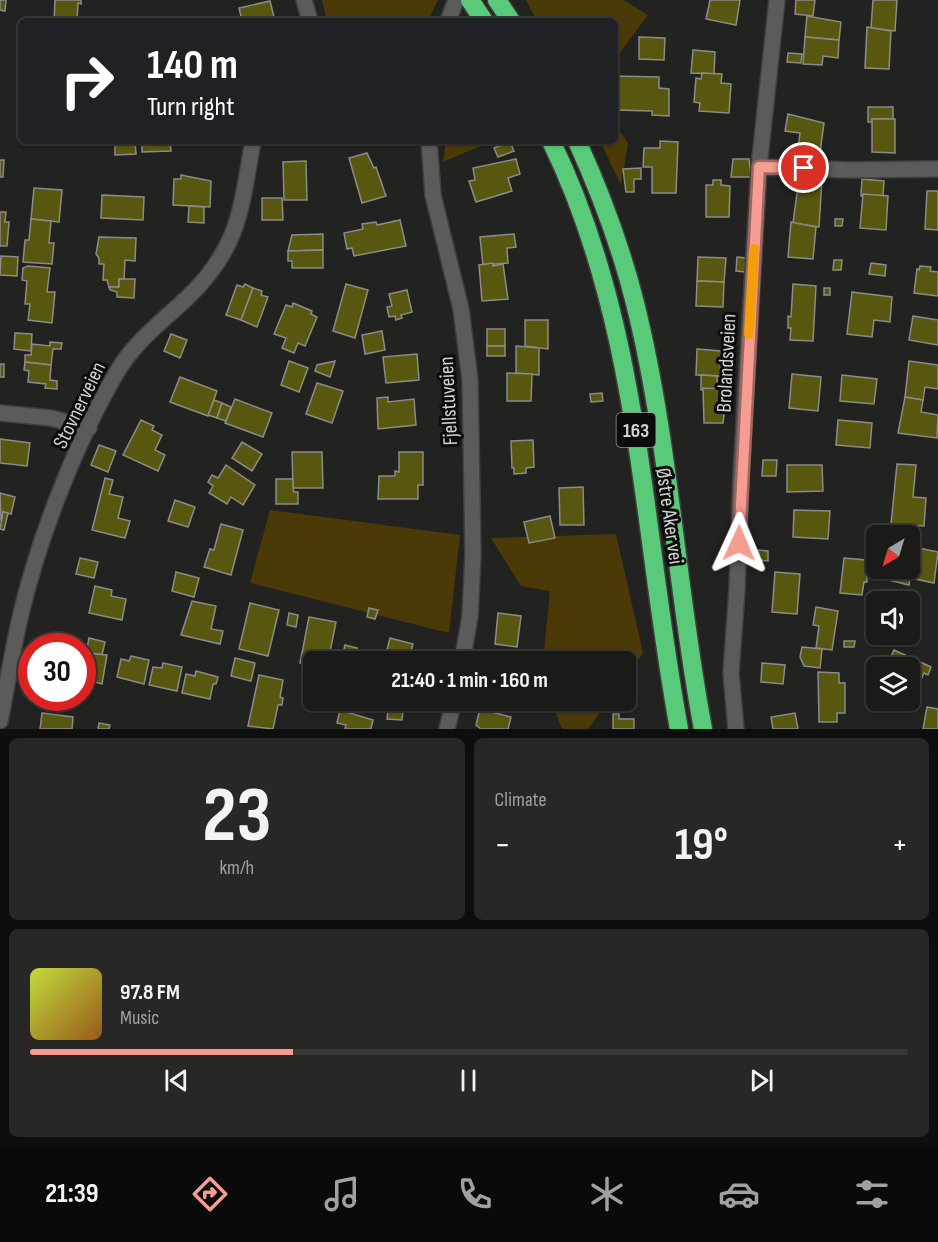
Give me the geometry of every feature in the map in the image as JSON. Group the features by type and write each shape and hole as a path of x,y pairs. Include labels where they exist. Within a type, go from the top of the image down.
{"highway":[{"path":"470,0 482,18"},
{"path":"497,0 509,18"},
{"name":"Østre Aker vei","path":"553,144 592,241 620,341 679,729"},
{"name":"Østre Aker vei","path":"578,144 603,201 625,267 650,372 686,630 703,729"}],"street":[{"path":"304,0 309,18"},
{"path":"448,18 456,0"},
{"name":"Brolandsveien","path":"736,729 731,673 759,167 777,0"},
{"name":"Stovnerveien","path":"0,721 20,617 34,568 89,428 127,356 156,323 199,286 226,251 237,226 252,144"},
{"name":"Fjellstuveien","path":"429,144 438,226 465,329 471,400 473,555 470,616 464,651"},
{"path":"759,167 849,170 938,169"},
{"path":"0,413 51,418 89,428"},
{"path":"447,729 451,711"}],"shaded area":[{"path":"322,0 438,0 429,18 326,18"},
{"path":"526,0 623,0 648,15 618,55 618,18 535,18"},
{"path":"618,129 628,143 621,185 601,144 618,144"},
{"path":"446,144 485,144 443,162"},
{"path":"270,510 460,535 449,633 250,583"},
{"path":"616,534 643,653 636,663 636,651 544,651 550,591 521,586 491,538"},
{"path":"555,711 601,711 588,729 562,729"}],"building":[{"path":"0,0 6,0 5,11 0,10"},
{"path":"55,0 81,0 81,4 78,3 77,18 54,18"},
{"path":"710,0 740,0 736,25 706,19"},
{"path":"796,0 815,0 813,16 795,14"},
{"path":"873,0 897,0 895,31 871,28"},
{"path":"270,1 274,18 241,18 239,8"},
{"path":"807,16 841,22 839,40 805,37"},
{"path":"867,27 891,31 889,69 865,68"},
{"path":"639,37 665,38 664,60 639,59"},
{"path":"805,37 839,40 838,58 823,56 822,65 803,64"},
{"path":"693,50 715,52 714,74 691,73"},
{"path":"788,53 802,54 801,63 787,62"},
{"path":"702,73 722,74 721,83 731,84 729,113 699,111 700,103 694,102 696,78 701,79"},
{"path":"618,76 659,77 659,88 669,89 669,116 652,115 652,111 618,110"},
{"path":"868,107 893,107 893,119 872,119 872,122 868,122"},
{"path":"788,114 824,123 819,160 797,157 800,133 785,131"},
{"path":"872,119 895,119 895,153 872,152"},
{"path":"660,141 678,142 676,193 652,193 652,167 643,167 644,148 660,148"},
{"path":"115,144 135,144 136,154 115,155"},
{"path":"142,144 170,144 171,151 142,152"},
{"path":"511,144 514,151 498,157 494,148"},
{"path":"367,153 374,168 376,167 386,196 362,203 349,158"},
{"path":"516,159 520,174 508,178 512,191 476,202 469,181 475,180 473,168"},
{"path":"733,159 749,159 751,177 731,177"},
{"path":"0,160 4,160 3,177 0,177"},
{"path":"306,161 307,200 284,200 283,162"},
{"path":"641,168 641,179 634,179 634,192 626,192 623,169"},
{"path":"181,175 211,181 210,207 173,205 174,179 181,179"},
{"path":"799,178 822,179 819,227 793,223"},
{"path":"862,179 884,181 883,196 861,196"},
{"path":"713,180 721,180 721,185 730,186 729,217 706,217 706,185 713,185"},
{"path":"34,188 62,190 59,222 31,219"},
{"path":"927,191 938,191 938,230 925,229"},
{"path":"863,194 888,196 886,230 860,228"},
{"path":"102,195 144,197 143,220 101,218"},
{"path":"262,198 282,198 283,220 262,220"},
{"path":"189,206 204,207 204,223 188,222"},
{"path":"0,212 6,212 5,222 9,222 7,246 0,246"},
{"path":"31,219 51,221 49,243 54,243 52,264 23,262 25,240 29,240"},
{"path":"835,219 843,219 842,226 835,226"},
{"path":"400,220 406,246 354,256 352,248 347,249 344,233 363,229 362,224 376,222 377,225"},
{"path":"791,222 816,227 813,259 788,257"},
{"path":"323,234 323,250 288,251 292,235"},
{"path":"514,234 516,247 507,248 508,263 483,265 480,237"},
{"path":"99,237 136,238 135,261 125,260 124,279 119,279 119,287 109,287 107,280 103,280 104,264 99,264 96,254"},
{"path":"323,250 323,268 292,268 292,261 288,261 288,251"},
{"path":"1,256 18,257 17,276 0,275"},
{"path":"698,257 726,258 724,282 697,281"},
{"path":"737,257 746,258 745,272 736,271"},
{"path":"834,260 842,260 841,270 833,270"},
{"path":"493,263 493,266 503,264 508,299 482,301 479,265"},
{"path":"871,263 886,265 885,276 869,274"},
{"path":"28,266 50,268 47,292 55,292 52,323 28,320 30,304 25,304 27,281 22,280 23,268"},
{"path":"920,266 931,267 930,271 938,272 938,296 914,293 917,269 919,270"},
{"path":"119,279 135,279 134,298 117,297 117,292 110,290 109,287 119,287"},
{"path":"697,281 724,282 723,307 696,306"},
{"path":"245,284 253,288 241,320 226,315 237,285 243,287"},
{"path":"346,284 368,290 355,338 333,331"},
{"path":"793,284 816,286 813,341 790,340 791,328 788,328 788,316 791,317"},
{"path":"253,288 262,291 261,295 268,297 257,327 241,320"},
{"path":"824,288 830,288 830,295 824,295"},
{"path":"407,290 412,312 401,315 402,318 396,320 395,316 389,317 387,307 392,306 389,294"},
{"path":"852,292 892,297 890,322 874,320 872,337 847,334"},
{"path":"293,303 312,311 311,314 317,317 305,346 298,343 294,353 282,348 286,338 274,334 286,305 292,307"},
{"path":"913,316 938,320 938,345 909,340"},
{"path":"525,320 548,320 548,349 525,346"},
{"path":"487,329 505,329 505,346 487,346"},
{"path":"382,331 385,350 365,354 362,335"},
{"path":"15,333 32,334 31,351 14,349"},
{"path":"171,334 187,340 180,358 164,351"},
{"path":"50,342 62,343 61,349 53,349 51,365 25,362 25,355 31,355 32,344 50,346"},
{"path":"487,346 505,346 505,356 487,356"},
{"path":"516,346 539,348 539,375 516,373"},
{"path":"697,349 721,351 720,376 696,375"},
{"path":"417,354 419,380 386,383 383,357"},
{"path":"289,361 308,368 299,392 281,385"},
{"path":"335,361 330,377 315,371 317,365"},
{"path":"909,361 938,365 938,389 925,387 923,400 905,397"},
{"path":"25,362 51,365 50,380 57,381 57,389 45,388 46,384 28,382 29,371 24,370"},
{"path":"0,364 4,364 4,377 0,377"},
{"path":"507,373 532,374 531,401 507,401"},
{"path":"792,374 821,377 818,411 789,408"},
{"path":"701,375 717,376 717,389 701,390"},
{"path":"842,375 877,379 874,404 840,401"},
{"path":"180,377 217,391 208,416 170,402"},
{"path":"317,383 343,391 332,423 306,414"},
{"path":"703,388 727,389 723,423 704,423"},
{"path":"602,393 603,401 591,402 590,394"},
{"path":"388,397 388,402 414,399 416,425 378,429 377,398"},
{"path":"905,397 923,400 921,412 938,415 937,438 898,433"},
{"path":"235,399 272,413 263,437 225,423"},
{"path":"214,400 222,403 217,418 208,415"},
{"path":"222,403 231,407 226,421 217,418"},
{"path":"141,420 154,426 152,430 162,435 155,450 165,455 158,471 123,455"},
{"path":"838,420 872,423 870,448 836,445"},
{"path":"0,439 30,443 27,466 0,463"},
{"path":"533,440 534,467 526,468 526,473 514,474 511,441"},
{"path":"242,442 262,454 252,471 232,458"},
{"path":"99,445 116,451 108,472 91,465"},
{"path":"292,452 322,452 323,488 293,488"},
{"path":"399,452 423,452 423,485 418,485 418,499 378,499 379,476 395,476 395,471 399,472"},
{"path":"763,460 777,460 776,476 762,476"},
{"path":"897,464 916,465 913,497 926,498 924,526 891,524"},
{"path":"226,465 255,485 243,505 231,497 227,504 209,493 213,486 208,482 212,475 218,478"},
{"path":"787,465 822,465 823,491 787,492"},
{"path":"105,478 113,480 109,494 123,497 118,518 130,521 125,538 92,530"},
{"path":"276,479 293,479 294,492 298,492 298,504 276,504"},
{"path":"583,487 584,525 560,525 559,488"},
{"path":"0,493 15,497 11,514 3,512 1,521"},
{"path":"175,500 195,507 188,527 168,521"},
{"path":"794,510 830,511 828,539 793,537"},
{"path":"3,512 8,513 4,530 0,529"},
{"path":"550,516 555,538 529,543 524,522"},
{"path":"221,524 243,530 231,575 204,567 210,549 214,550"},
{"path":"920,548 938,552 934,583 915,579 920,579"},
{"path":"758,550 768,551 768,561 758,560"},
{"path":"80,558 98,562 94,578 76,574"},
{"path":"844,558 866,560 867,582 864,582 862,595 840,593"},
{"path":"176,572 199,578 194,597 172,591"},
{"path":"775,572 800,574 797,614 772,612"},
{"path":"888,579 910,579 909,585"},
{"path":"95,586 112,590 111,596 126,599 122,620 89,613"},
{"path":"192,601 216,606 211,629 223,631 220,644 181,635"},
{"path":"250,603 279,610 268,656 239,649"},
{"path":"816,607 838,611 832,650 816,648 819,626 813,625"},
{"path":"369,608 378,610 375,619 367,617"},
{"path":"289,613 298,615 296,627 287,625"},
{"path":"498,613 521,616 517,647 495,644"},
{"path":"309,617 336,622 330,651 303,651 303,664 300,663"},
{"path":"390,638 413,644 411,651 387,651"},
{"path":"96,640 105,642 102,655 96,654"},
{"path":"844,641 855,641 854,647 844,647"},
{"path":"345,645 357,648 356,651 344,651"},
{"path":"802,647 822,649 820,668 804,666 800,657"},
{"path":"894,650 909,657 891,657"},
{"path":"96,654 107,655 102,684 96,682"},
{"path":"131,656 149,660 144,684 117,677 121,659 129,661"},
{"path":"235,658 255,663 251,681 231,676"},
{"path":"920,662 931,667 928,675 924,673 920,682"},
{"path":"163,663 182,667 177,691 149,685 153,667 162,668"},
{"path":"762,663 785,665 783,684 761,682"},
{"path":"196,671 218,677 216,684 213,684 210,699 182,693 186,674 195,676"},
{"path":"818,672 839,673 839,683 845,683 845,713 837,713 837,722 819,722"},
{"path":"259,675 283,680 280,697 283,698 282,705 278,705 273,729 248,726"},
{"path":"927,707 938,709 938,729 923,729"},
{"path":"340,711 373,720 371,729 345,729 346,725 337,723"},
{"path":"388,711 403,711 402,720 387,719"},
{"path":"480,711 511,717 508,729 481,729 476,725"},
{"path":"42,713 73,717 72,729 40,729"},
{"path":"795,713 798,729 773,729 771,717"},
{"path":"613,714 619,714 619,719 634,719 634,729 613,729"},
{"path":"99,723 110,725 109,729 98,729"}],"slow traffic":[{"path":"749,334 754,249"}],"route":[{"path":"739,543 759,167 804,168"}]}
